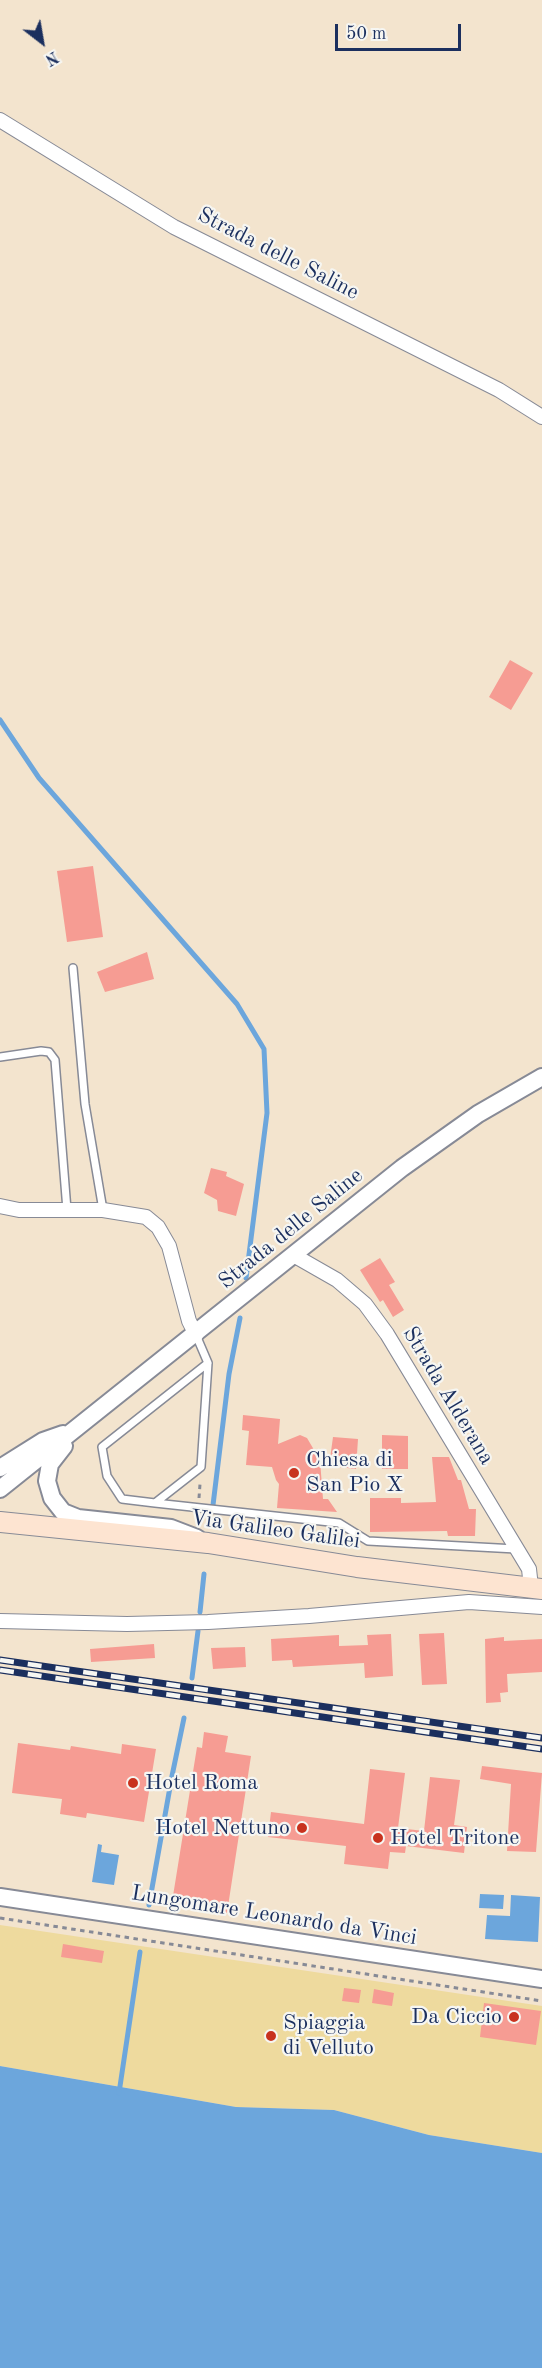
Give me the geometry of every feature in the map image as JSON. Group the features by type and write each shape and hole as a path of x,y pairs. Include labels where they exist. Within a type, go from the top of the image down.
{"main road":[{"name":"Via Galileo Galilei","path":"0,1522 208,1543 357,1567 537,1588"}],"street":[{"name":"Strada delle Saline","path":"0,120 174,227 500,390 542,417"},
{"name":"Strada delle Saline","path":"0,1489 295,1256 402,1168 478,1114 542,1077"},
{"path":"0,1206 19,1210 103,1210 146,1217 158,1227 169,1246 189,1321 196,1335"},
{"name":"Strada Alderana","path":"295,1256 337,1280 365,1304 387,1335 529,1569 537,1588"},
{"name":"Strada delle Saline","path":"0,1468 43,1441 78,1428"},
{"name":"Strada delle Saline","path":"78,1428 50,1464 47,1481 52,1498 63,1512 78,1518 171,1528 208,1543"},
{"path":"0,1621 127,1624 208,1622 469,1602 542,1607"},
{"name":"Lungomare Leonardo da Vinci","path":"0,1897 542,1979"}],"lane":[{"path":"73,968 85,1104 103,1210"},
{"path":"0,1057 41,1051 49,1052 55,1060 67,1210"},
{"path":"155,1503 201,1467 208,1363 196,1335"},
{"path":"208,1363 102,1447 107,1476 122,1499 339,1523 368,1541 516,1549"}],"path":[{"path":"198,1509 201,1467"},
{"path":"0,1918 542,2001"}],"sand":[{"name":"Spiaggia di Velluto","path":"0,1925 542,2006 542,2153 429,2135 334,2110 236,2107 0,2066"}],"water":[{"path":"98,1844 102,1845 101,1852 119,1855 114,1885 92,1882"},
{"path":"480,1894 504,1895 503,1909 479,1908"},
{"path":"511,1895 540,1897 538,1942 485,1939 487,1915 510,1916"},
{"path":"0,2066 236,2107 334,2110 429,2135 542,2153 542,2368 0,2368"}],"building":[{"path":"510,660 533,673 511,710 489,697"},
{"path":"93,866 103,937 67,942 57,871"},
{"path":"147,952 154,979 105,992 97,972"},
{"path":"211,1168 227,1172 226,1176 244,1184 236,1216 218,1211 217,1200 204,1193"},
{"path":"380,1258 395,1282 389,1285 404,1310 393,1317 383,1300 380,1302 360,1270"},
{"path":"243,1415 280,1419 278,1444 300,1435 307,1438 320,1460 323,1499 328,1499 337,1512 277,1508 279,1484 272,1467 246,1465 249,1431 242,1430"},
{"path":"382,1435 408,1436 408,1469 382,1469"},
{"path":"333,1437 358,1439 356,1469 329,1466"},
{"path":"432,1457 449,1457 458,1480 461,1480 469,1509 476,1509 475,1536 448,1536 447,1531 370,1532 370,1498 401,1498 401,1503 436,1502"},
{"path":"444,1633 447,1684 422,1685 419,1634"},
{"path":"391,1634 393,1676 365,1678 364,1663 293,1667 292,1660 272,1661 271,1639 339,1635 339,1646 368,1645 367,1635"},
{"path":"504,1637 504,1641 542,1639 542,1672 507,1674 508,1692 500,1693 501,1702 486,1703 485,1639"},
{"path":"154,1644 155,1658 91,1662 90,1649"},
{"path":"245,1647 246,1667 213,1669 211,1648"},
{"path":"204,1732 228,1736 225,1752 251,1756 227,1913 184,1906 185,1898 173,1896 197,1747 202,1748"},
{"path":"18,1743 70,1750 71,1746 121,1754 122,1744 156,1749 144,1822 87,1813 86,1818 60,1814 62,1799 12,1793"},
{"path":"482,1766 542,1773 536,1852 507,1851 511,1784 480,1779"},
{"path":"370,1769 405,1773 398,1828 424,1831 430,1777 460,1780 454,1825 467,1827 464,1853 406,1846 405,1853 390,1852 388,1869 344,1864 346,1846 268,1837 271,1812 364,1824"},
{"path":"63,1944 104,1951 102,1963 61,1957"},
{"path":"344,1988 361,1990 359,2003 342,2001"},
{"path":"374,1989 394,1993 392,2006 372,2003"},
{"path":"484,2003 541,2011 536,2045 480,2037"}],"waterway":[{"path":"0,720 39,778 237,1004 264,1049 267,1113 246,1278"},
{"path":"213,1505 229,1374 240,1318"},
{"path":"200,1612 204,1574"},
{"path":"192,1678 198,1631"},
{"path":"149,1905 184,1718"},
{"path":"119,2093 140,1952"}],"railway":[{"path":"0,1660 542,1738"},
{"path":"0,1670 542,1749"}],"place":[{"name":"Chiesa di San Pio X","path":"294,1473"},
{"name":"Hotel Roma","path":"133,1783"},
{"name":"Hotel Nettuno","path":"302,1828"},
{"name":"Hotel Tritone","path":"378,1838"},
{"name":"Da Ciccio","path":"514,2017"},
{"name":"Spiaggia di Velluto","path":"271,2036"}]}
